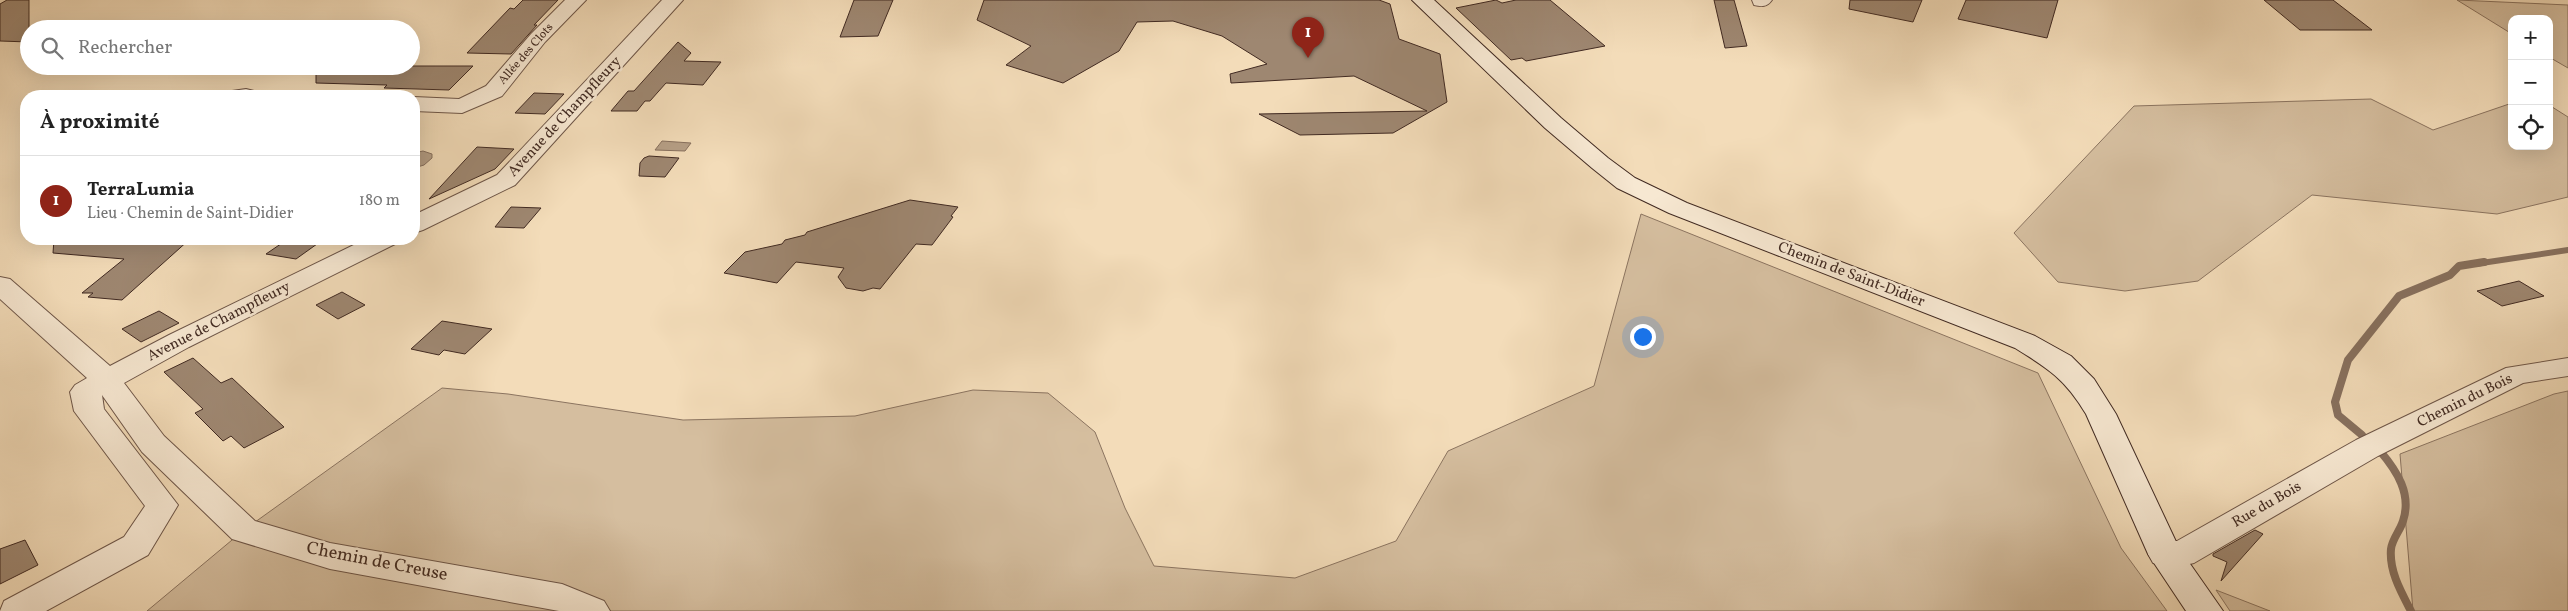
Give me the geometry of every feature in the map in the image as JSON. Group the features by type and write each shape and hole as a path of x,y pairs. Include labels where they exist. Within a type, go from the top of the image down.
{"street":[{"name":"Allée des Clots","path":"420,104 462,106 494,91 538,38 576,0"},
{"name":"Avenue de Champfleury","path":"420,222 506,180 673,0"},
{"name":"Chemin de Saint-Didier","path":"1422,0 1553,123 1626,183 1678,208 2025,342 2061,363 2084,386 2102,414 2165,554 2205,611"},
{"name":"Avenue de Champfleury","path":"16,611 136,546 162,504 89,411 85,392 106,379 374,245"},
{"name":"Chemin de Creuse","path":"0,285 106,379 153,444 244,530 330,556 562,597 592,611"},
{"name":"Chemin du Bois","path":"2367,448 2516,375 2568,367"},
{"name":"Rue du Bois","path":"2165,554 2182,554 2367,448"}],"shaded area":[{"path":"2457,0 2568,5 2568,68 2553,59 2553,15 2508,15 2508,32"},
{"path":"2371,99 2433,130 2508,104 2508,150 2553,150 2553,108 2568,117 2568,197 2497,214 2312,195 2198,281 2125,291 2058,282 2014,233 2134,106"},
{"path":"662,141 691,143 685,151 655,150"},
{"path":"420,152 432,154 432,158 420,166"},
{"path":"1641,214 2038,373 2121,548 2167,611 147,611 244,530 442,388 508,394 683,420 855,416 973,390 1048,393 1095,432 1125,508 1154,566 1295,578 1396,541 1448,451 1594,386"},
{"path":"2568,391 2568,611 2413,611 2400,454 2554,394"},
{"path":"2216,590 2270,611 2230,611"}],"building":[{"path":"7,0 29,0 29,20 20,20 20,42 0,41 0,4"},
{"path":"523,0 558,0 534,25 537,25 511,54 467,53 510,8 514,9"},
{"path":"854,0 893,0 878,36 840,37"},
{"path":"984,0 1379,0 1390,4 1399,39 1440,54 1447,102 1393,133 1300,135 1259,114 1427,111 1354,76 1231,83 1230,74 1267,64 1222,36 1173,21 1137,22 1119,51 1063,83 1006,65 1031,46 977,20"},
{"path":"1496,0 1502,3 1516,0 1550,0 1605,46 1526,61 1522,58 1511,60 1456,8"},
{"path":"1714,0 1734,0 1747,46 1725,48"},
{"path":"1850,0 1922,0 1913,22 1849,9"},
{"path":"1966,0 2058,0 2047,38 1958,19"},
{"path":"2264,0 2333,0 2372,30 2300,30"},
{"path":"678,42 691,53 684,61 721,62 703,85 666,83 650,101 645,101 637,111 611,111 628,91 634,91"},
{"path":"420,66 473,66 449,90 384,88 387,85 316,83 316,75 420,75"},
{"path":"534,93 564,94 545,114 515,113"},
{"path":"477,147 514,149 495,169 429,199"},
{"path":"649,156 679,158 665,177 639,176 640,163"},
{"path":"910,200 958,207 951,216 953,217 932,245 916,244 880,289 873,288 863,291 846,288 838,277 844,268 796,262 777,283 724,273 745,252 782,244 785,240 805,235 807,232"},
{"path":"511,207 541,208 524,228 495,227"},
{"path":"54,245 183,245 122,300 88,297 93,293 82,293 124,259 53,253"},
{"path":"279,245 316,245 296,259 266,254"},
{"path":"2519,281 2544,296 2502,306 2477,291"},
{"path":"342,292 365,305 338,319 316,305"},
{"path":"159,311 179,323 141,342 122,329"},
{"path":"442,321 492,329 465,354 444,350 439,355 411,349"},
{"path":"193,358 221,383 232,378 284,427 244,448 231,436 223,441 195,413 203,409 164,372"},
{"path":"2255,530 2263,534 2221,581 2227,562 2213,556 2213,554"},
{"path":"25,540 38,565 0,584 0,549"}],"waterway":[{"path":"2475,264 2568,250"},
{"path":"2362,435 2338,415 2335,402 2348,360 2399,296 2450,275 2459,266 2484,262"},
{"path":"2380,451 2397,475 2406,501 2402,525 2394,538 2391,557 2396,581 2411,611"}],"place":[{"name":"TerraLumia","path":"1308,58"}]}
